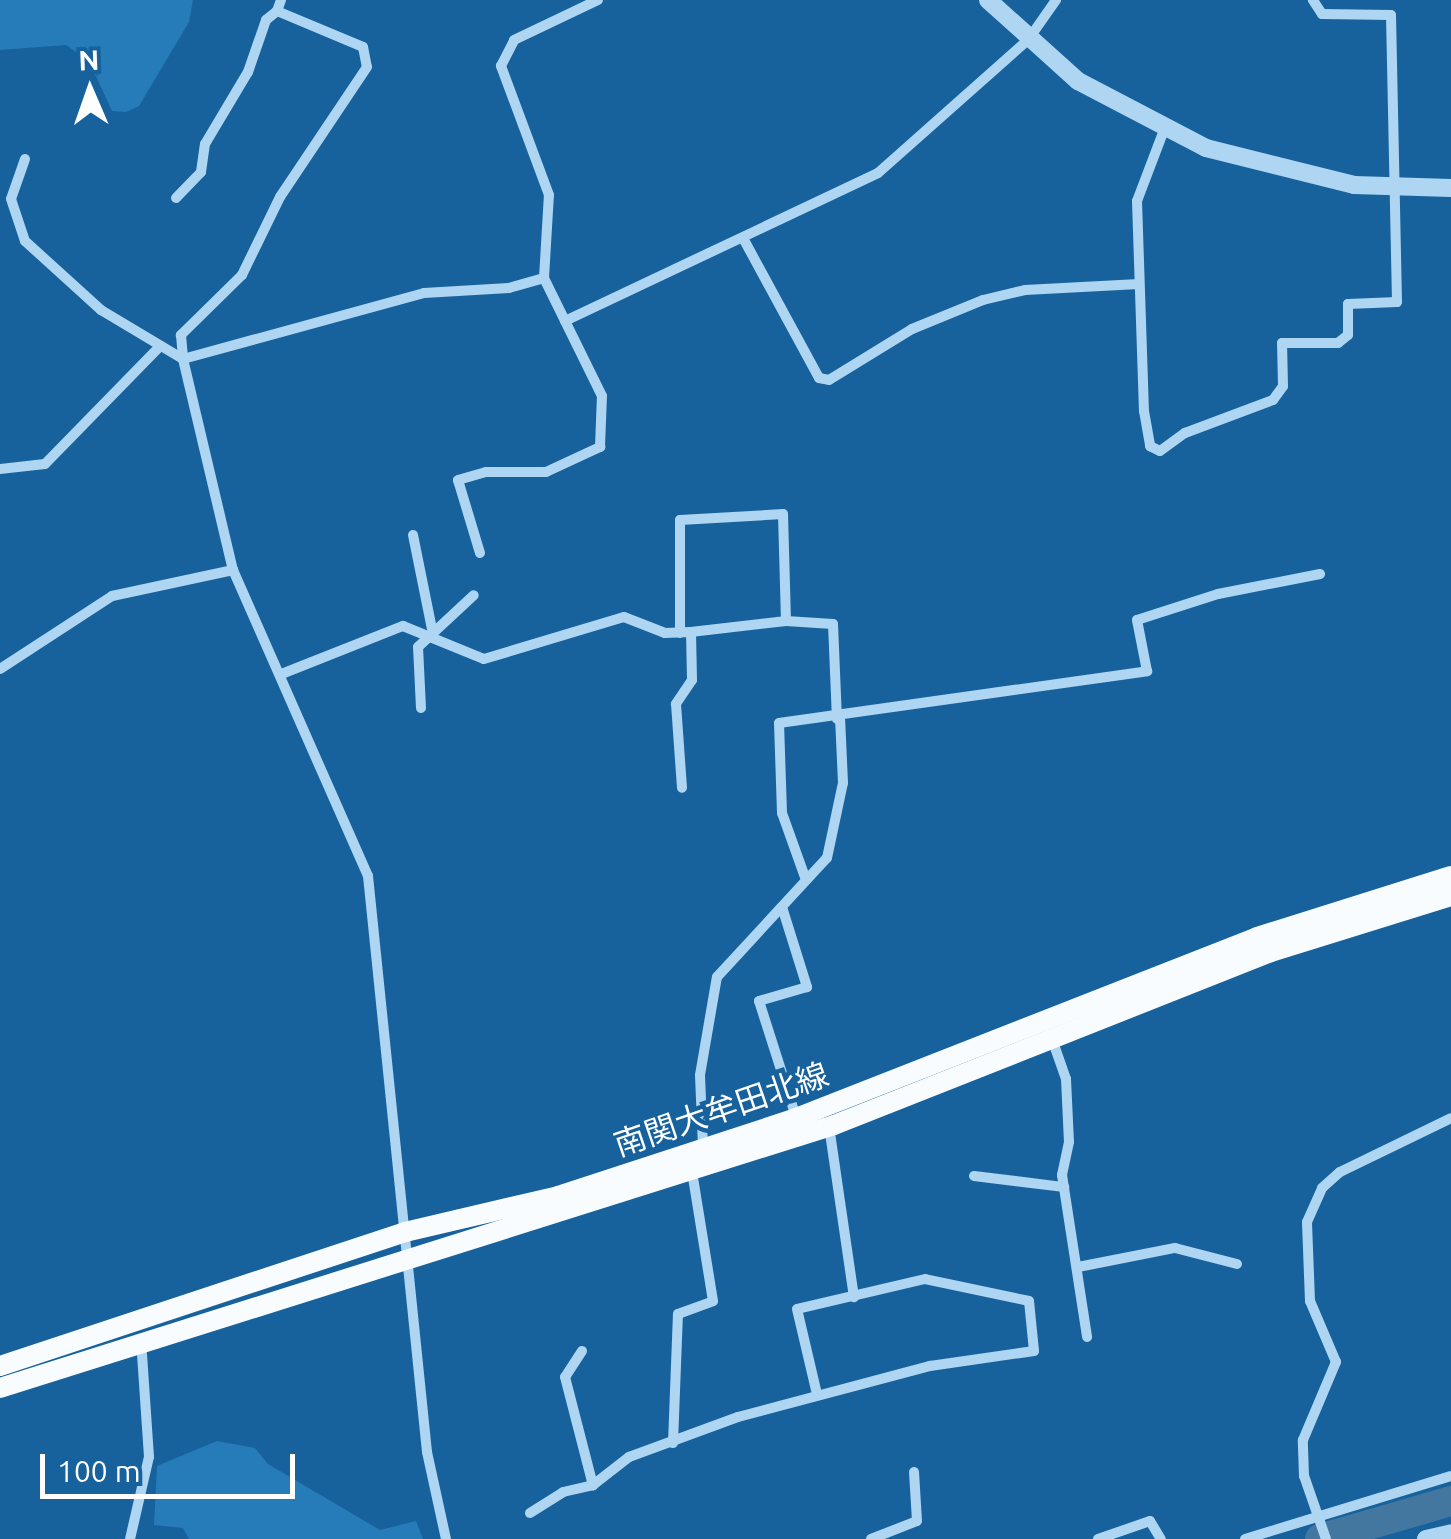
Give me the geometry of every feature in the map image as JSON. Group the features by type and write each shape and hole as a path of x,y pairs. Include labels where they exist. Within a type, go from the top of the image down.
{"main road":[{"name":"南関大牟田北線","path":"0,1388 140,1330 406,1232 558,1196 796,1118 1257,937 1451,876"},
{"name":"南関大牟田北線","path":"0,1366 408,1255 692,1171 829,1126 1271,952 1451,896"}],"street":[{"path":"480,553 458,480 486,472 546,472 600,448 602,396 544,278 548,184 502,66 514,40 598,0"},
{"path":"988,0 1028,40 1078,80 1164,130 1282,172 1395,188 1451,188"},
{"path":"565,322 878,173 1028,40 1056,0"},
{"path":"1164,130 1137,201 1144,411 1150,446 1160,451 1186,433 1274,400 1283,386 1282,343 1338,343 1348,335 1348,304 1397,302 1391,15 1322,14 1313,0"},
{"path":"176,198 201,172 204,144 248,72 266,20 279,6 363,47 367,67 280,197 242,274 181,335 233,570 284,673 368,876 428,1452 446,1539"},
{"path":"24,158 12,200 25,241 101,310 184,359 424,293 509,288 544,278"},
{"path":"743,238 819,378 829,380 912,329 983,300 1024,290 1139,284"},
{"path":"0,469 45,464 160,346"},
{"path":"682,788 676,704 692,680 680,520 783,514 786,621"},
{"path":"413,534 429,631"},
{"path":"0,669 112,596 233,570"},
{"path":"806,880 782,812 778,723 838,718 1147,670 1137,620 1218,594 1320,574"},
{"path":"421,708 414,665 429,631 474,595"},
{"path":"284,673 403,626 429,631 464,655 484,658 624,617 686,632 786,621 833,624 843,784 836,822 827,858 717,977 700,1075 703,1148"},
{"path":"782,907 807,987 759,1001 796,1118"},
{"path":"1052,1039 1066,1079 1064,1187 1087,1337"},
{"path":"1326,1539 1304,1476 1302,1440 1336,1362 1310,1301 1308,1222 1322,1188 1340,1172 1451,1118"},
{"path":"829,1126 854,1297"},
{"path":"673,1443 678,1314 713,1301 692,1171"},
{"path":"974,1176 1064,1187"},
{"path":"1078,1267 1175,1248 1237,1264"},
{"path":"530,1513 563,1492 592,1485 630,1457 817,1394 930,1366 1034,1352 1028,1302 926,1280 797,1309 817,1394"},
{"path":"130,1539 148,1457 140,1330"},
{"path":"582,1351 565,1377 592,1485"},
{"path":"871,1539 917,1521 914,1472"},
{"path":"1245,1539 1451,1476"},
{"path":"1098,1539 1150,1521 1161,1539"},
{"path":"1426,1539 1451,1533"}],"shaded area":[{"path":"0,0 193,0 189,22 139,106 126,112 112,111 89,61 66,45 0,50"},
{"path":"217,1441 255,1448 268,1464 380,1530 416,1521 423,1539 189,1539 183,1528 154,1525 157,1466"}],"waterway":[{"path":"1320,1539 1451,1501"}]}
